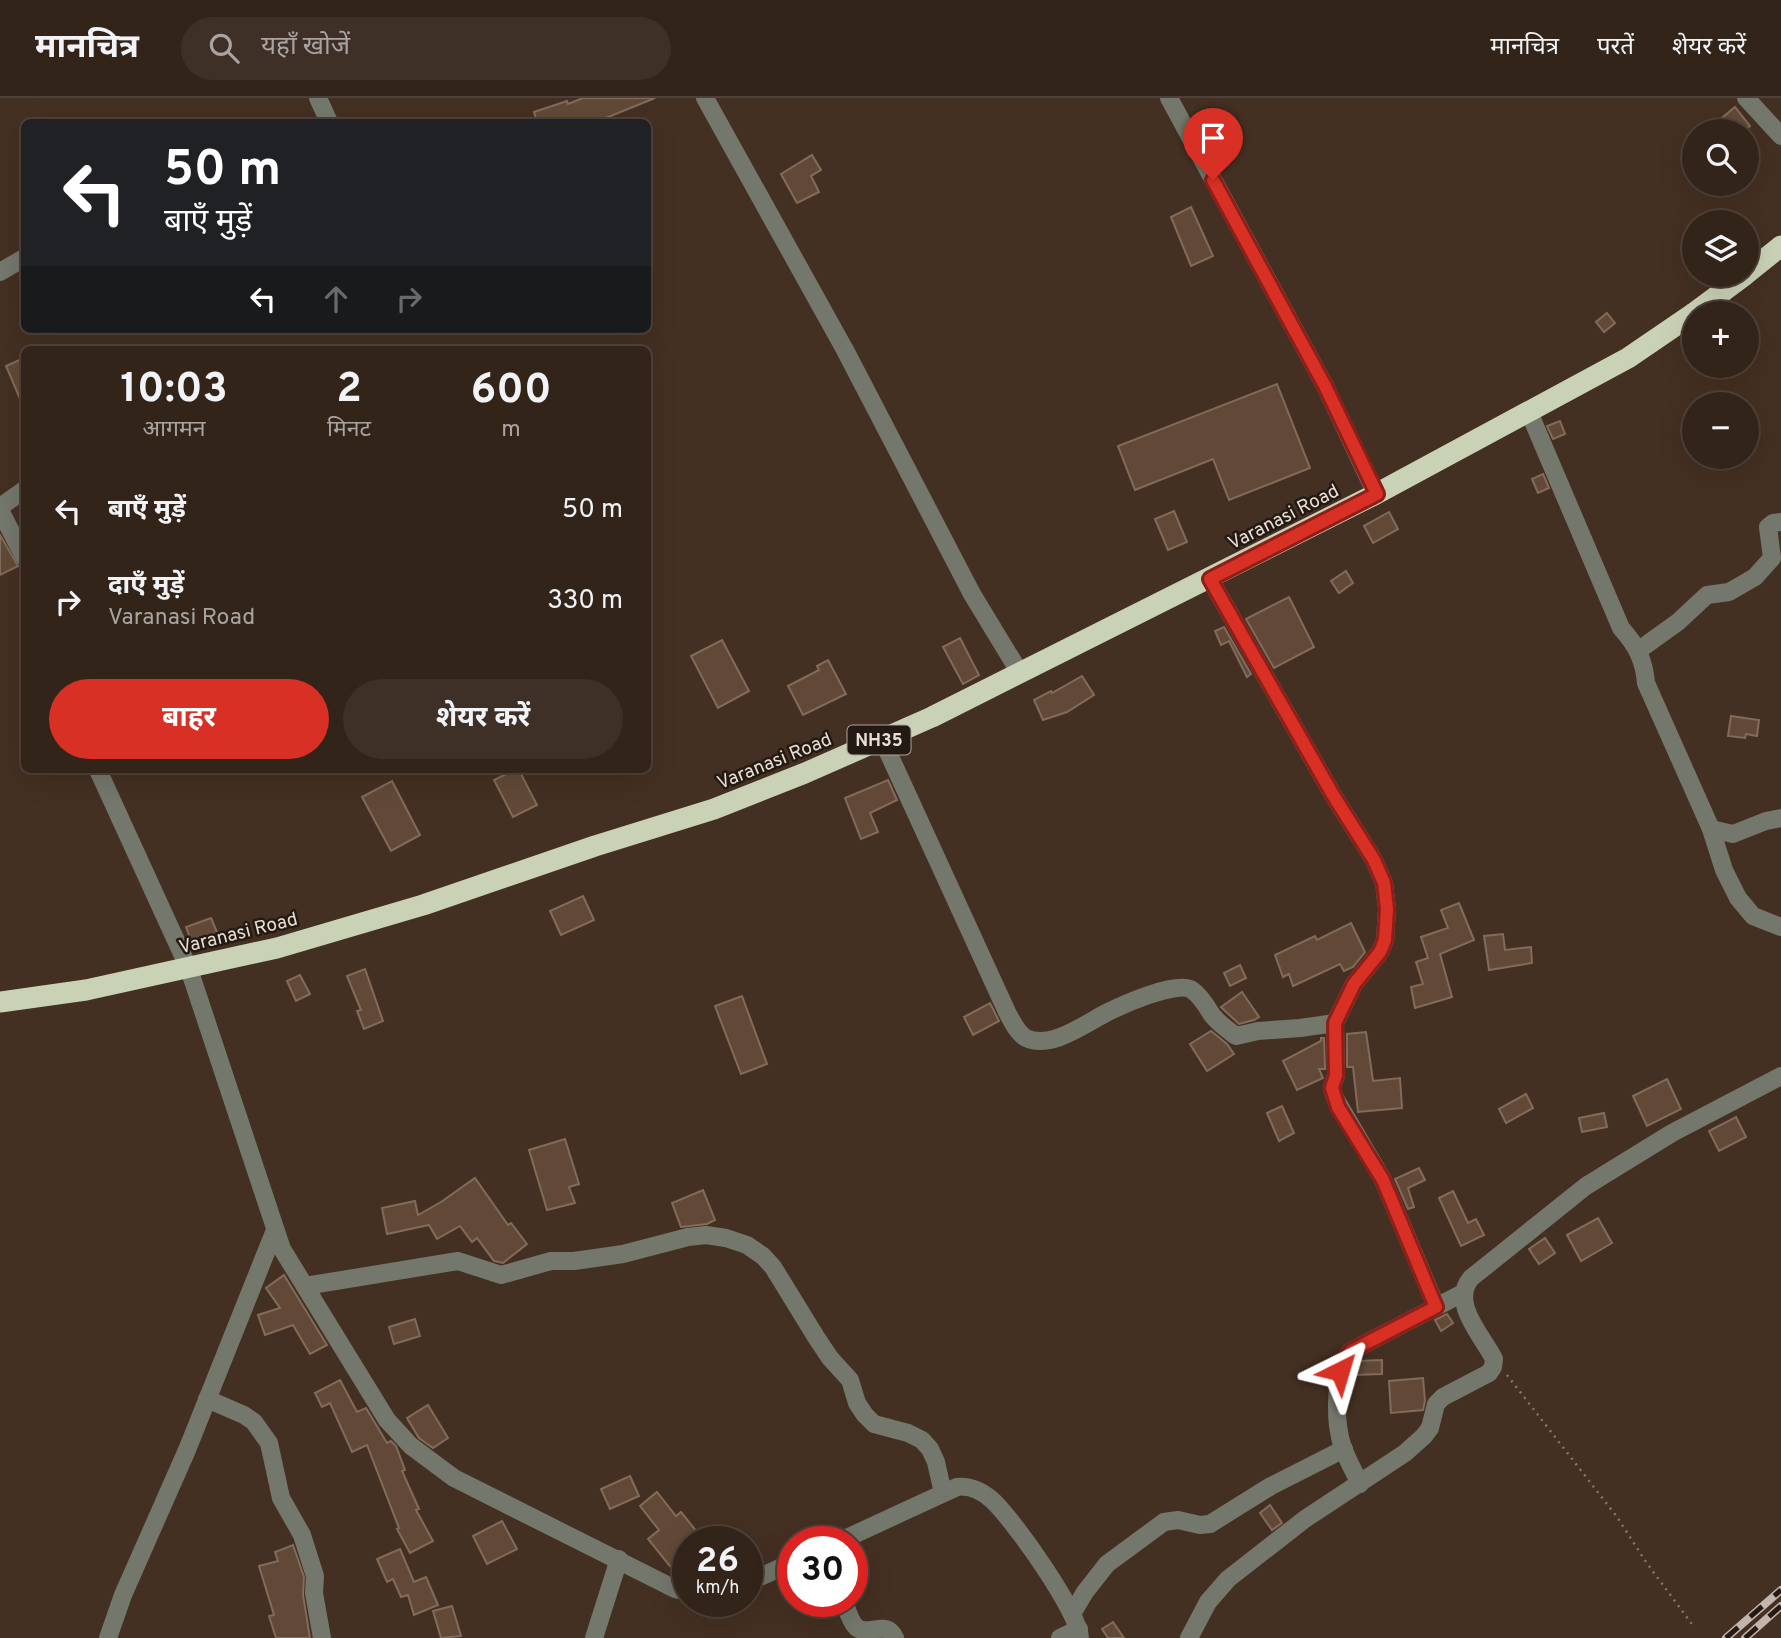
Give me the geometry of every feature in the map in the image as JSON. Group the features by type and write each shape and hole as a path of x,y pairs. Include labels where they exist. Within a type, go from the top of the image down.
{"highway":[{"name":"Varanasi Road","path":"1759,264 1781,246"},
{"name":"Varanasi Road","path":"1710,301 1729,287"},
{"name":"Varanasi Road","path":"0,1002 56,996 277,948 424,905 595,846 704,813 805,773 1020,673 1377,494 1628,358 1682,321"}],"street":[{"path":"318,98 328,119"},
{"path":"705,98 845,350 972,594 1020,673"},
{"path":"1169,98 1329,395 1377,494"},
{"path":"1746,98 1781,136"},
{"path":"0,272 21,260"},
{"path":"1529,412 1620,628 1639,650 1646,683 1711,829 1728,880 1753,916 1781,927"},
{"path":"21,492 0,509 21,551"},
{"path":"1639,650 1678,622 1707,595 1729,592 1755,577 1772,558 1768,527 1781,522"},
{"path":"1210,579 1333,795 1374,860 1384,883 1387,909 1385,940 1380,952 1354,984 1335,1023 1336,1075 1332,1088 1335,1098 1383,1180 1436,1307"},
{"path":"882,739 1007,1012 1027,1039 1046,1040 1062,1036 1087,1026 1113,1010 1177,987 1192,990 1220,1024 1236,1037 1258,1031 1335,1023"},
{"path":"99,773 188,969 288,1262 387,1420 411,1447 454,1478 672,1587"},
{"path":"1711,829 1733,834 1781,818"},
{"path":"1360,1484 1340,1438 1338,1417 1340,1371 1342,1361 1351,1351 1463,1293 1471,1278 1586,1186 1672,1133 1781,1076"},
{"path":"108,1638 123,1595 207,1399 275,1230"},
{"path":"305,1286 458,1261 501,1275 551,1261 609,1256 706,1235 747,1245 763,1256 778,1275 823,1348 850,1380 857,1403 865,1415 874,1424 908,1433 922,1440 930,1449 943,1493"},
{"path":"1189,1638 1208,1602 1228,1578 1292,1529 1405,1453 1430,1428 1436,1404 1443,1397 1489,1373 1494,1359 1467,1310 1463,1293"},
{"path":"207,1399 254,1422 269,1443 281,1498 302,1535 315,1576 314,1593 322,1638"},
{"path":"1060,1638 1077,1627 1085,1592 1107,1564 1164,1522 1178,1520 1200,1525 1210,1524 1271,1486 1344,1449"},
{"path":"868,1528 964,1486 982,1493 993,1501 1019,1534 1077,1627"},
{"path":"594,1638 619,1559"},
{"path":"851,1617 859,1629 865,1631 884,1628 892,1632 895,1638"}],"path":[{"path":"1494,1359 1617,1517 1694,1627"}],"building":[{"path":"583,98 655,98 603,119 536,119 534,112 567,101 568,104"},
{"path":"1735,107 1744,119 1724,119 1723,117"},
{"path":"812,155 821,170 811,176 819,192 797,203 781,174"},
{"path":"1191,207 1213,256 1191,266 1171,217"},
{"path":"1607,313 1615,323 1604,332 1596,322"},
{"path":"21,359 21,401 6,366"},
{"path":"1277,384 1310,468 1229,500 1213,459 1135,490 1118,446"},
{"path":"1560,421 1565,434 1553,439 1547,426"},
{"path":"1543,474 1549,488 1538,493 1532,479"},
{"path":"1174,511 1187,542 1168,550 1155,519"},
{"path":"1389,512 1398,529 1373,543 1364,526"},
{"path":"0,535 18,566 0,575"},
{"path":"1346,571 1353,583 1339,593 1331,581"},
{"path":"1289,597 1314,647 1274,668 1246,619"},
{"path":"1224,627 1251,674 1247,677 1229,641 1221,645 1215,631"},
{"path":"960,638 979,675 963,684 943,647"},
{"path":"722,640 749,691 718,708 691,656"},
{"path":"828,660 846,694 803,715 788,686 819,670 817,666"},
{"path":"1082,676 1094,695 1067,712 1043,720 1034,700"},
{"path":"1731,716 1759,720 1757,736 1728,736"},
{"path":"509,773 521,773 537,805 513,817 494,780"},
{"path":"888,780 897,800 870,813 878,832 861,839 845,798"},
{"path":"392,781 420,835 391,851 362,797"},
{"path":"583,896 594,920 561,935 550,911"},
{"path":"1459,903 1474,940 1440,954 1452,997 1415,1008 1411,987 1423,984 1416,962 1428,958 1421,937 1448,928 1441,910"},
{"path":"211,918 219,937 193,946 186,927"},
{"path":"1351,923 1365,952 1353,967 1344,971 1340,964 1293,986 1289,974 1283,977 1275,955 1315,936 1317,940"},
{"path":"1503,934 1505,950 1531,947 1532,963 1489,970 1484,936"},
{"path":"1240,965 1246,978 1230,986 1224,973"},
{"path":"365,969 383,1021 364,1029 357,1011 361,1010 347,976"},
{"path":"300,975 310,994 296,1001 287,981"},
{"path":"1242,992 1259,1017 1239,1024 1221,1007"},
{"path":"742,996 767,1064 741,1074 715,1006"},
{"path":"990,1003 999,1021 973,1035 964,1017"},
{"path":"1211,1031 1227,1044 1234,1054 1207,1071 1190,1044"},
{"path":"1366,1032 1373,1081 1400,1078 1402,1108 1358,1112 1353,1067 1347,1067 1347,1034"},
{"path":"1321,1038 1324,1038 1325,1069 1319,1069 1323,1078 1297,1090 1283,1061 1321,1041"},
{"path":"1667,1079 1681,1109 1647,1126 1633,1096"},
{"path":"1526,1094 1533,1108 1506,1123 1499,1109"},
{"path":"1282,1106 1294,1133 1279,1141 1267,1113"},
{"path":"1604,1113 1607,1127 1582,1132 1579,1118"},
{"path":"1736,1117 1746,1137 1719,1151 1709,1131"},
{"path":"565,1139 579,1184 569,1187 575,1203 547,1210 529,1150"},
{"path":"1419,1168 1425,1180 1408,1188 1414,1207 1408,1209 1395,1179"},
{"path":"475,1178 508,1225 511,1223 527,1244 503,1263 494,1261 477,1238 472,1242 460,1226 437,1239 429,1225 387,1234 382,1208 415,1201 418,1215"},
{"path":"703,1190 715,1220 707,1224 681,1227 672,1203"},
{"path":"1453,1191 1468,1223 1476,1219 1484,1235 1461,1246 1439,1198"},
{"path":"1598,1218 1612,1243 1581,1261 1567,1235"},
{"path":"1545,1238 1555,1253 1539,1264 1529,1249"},
{"path":"284,1275 327,1345 310,1354 293,1325 265,1335 258,1315 280,1308 266,1288"},
{"path":"1447,1314 1453,1323 1441,1331 1435,1320"},
{"path":"415,1319 420,1336 394,1344 389,1327"},
{"path":"1382,1360 1382,1374 1353,1375 1358,1361"},
{"path":"1423,1378 1423,1410 1391,1413 1389,1381"},
{"path":"340,1380 357,1412 366,1408 387,1443 391,1441 396,1446 405,1470 402,1471 419,1509 416,1510 433,1541 410,1553 397,1529 399,1528 367,1445 352,1452 330,1403 322,1407 315,1393"},
{"path":"428,1405 448,1438 433,1448 419,1438 407,1418"},
{"path":"630,1476 639,1496 610,1509 601,1489"},
{"path":"657,1492 676,1516 681,1512 692,1526 672,1526 672,1569 648,1539 659,1530 640,1506"},
{"path":"1270,1505 1282,1523 1272,1530 1260,1513"},
{"path":"502,1521 517,1549 487,1564 473,1536"},
{"path":"293,1545 304,1577 303,1595 310,1638 276,1638 269,1616 274,1615 259,1566 278,1561 275,1552"},
{"path":"400,1549 414,1582 426,1577 438,1605 414,1615 408,1595 401,1597 393,1579 387,1582 377,1559"},
{"path":"452,1606 461,1636 441,1638 433,1611"},
{"path":"1113,1622 1124,1638 1108,1638 1102,1629"}],"railway":[{"path":"1726,1638 1781,1590"},
{"path":"1745,1638 1781,1606"}],"route":[{"path":"1213,180 1325,386 1377,494 1210,579 1262,675 1380,870 1387,896 1385,940 1380,952 1354,984 1335,1023 1336,1075 1332,1088 1338,1107 1383,1180 1436,1307 1351,1351 1342,1361 1340,1371"}]}
